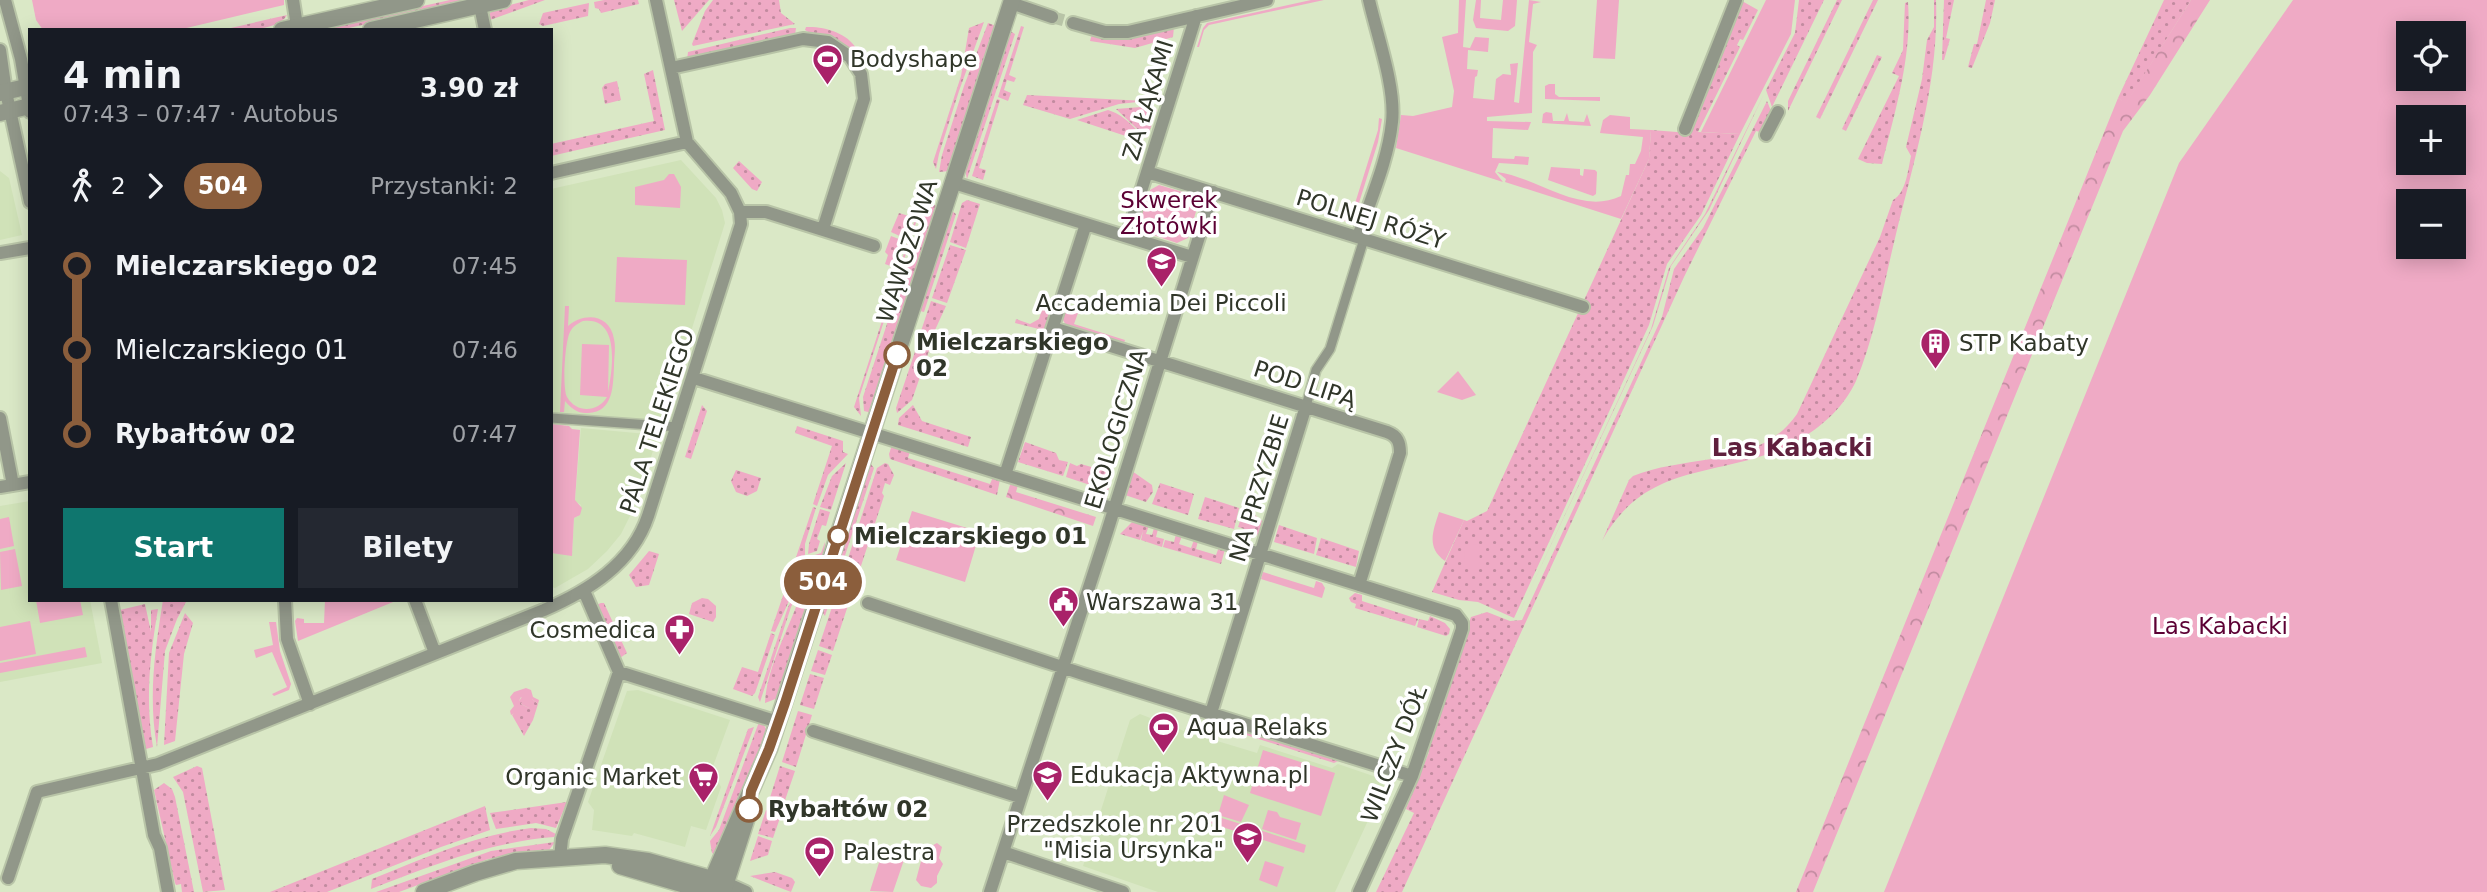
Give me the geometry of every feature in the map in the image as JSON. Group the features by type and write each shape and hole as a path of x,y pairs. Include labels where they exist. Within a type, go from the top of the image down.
{"street":[{"path":"3,93 27,87 5,0"},
{"path":"291,28 293,0"},
{"path":"295,28 416,0"},
{"path":"380,28 503,0"},
{"path":"656,0 687,142 731,193 740,212 760,211 874,246"},
{"path":"1073,23 1105,32 1128,32 1267,0"},
{"name":"NA PRZYZBIE","path":"1211,713 1316,370 1330,349 1387,148 1392,121 1392,100 1369,0"},
{"path":"1685,129 1736,0"},
{"path":"1011,1 1052,17"},
{"name":"WĄWOZOWA","path":"714,888 778,722 1011,1"},
{"path":"480,6 485,28"},
{"name":"ZA ŁĄKAMI","path":"1127,236 1196,16"},
{"path":"671,68 803,39 828,42 850,57 861,74 864,99 823,229"},
{"path":"0,50 5,112 28,195"},
{"path":"5,112 28,108"},
{"path":"1766,135 1779,112"},
{"path":"553,173 687,142"},
{"name":"POLNEJ RÓŻY","path":"1147,172 1583,307"},
{"path":"954,183 1192,257"},
{"name":"EKOLOGICZNA","path":"990,892 1213,192"},
{"name":"PÁLA TELEKIEGO","path":"553,601 584,591 609,572 621,560 646,523 741,228 740,212"},
{"path":"1005,475 1086,224"},
{"path":"0,253 28,248"},
{"name":"POD LIPĄ","path":"1052,328 1391,434 1399,442 1399,453 1359,585"},
{"path":"694,378 1359,585"},
{"path":"0,418 7,486 28,482"},
{"path":"553,418 678,427"},
{"name":"WILCZY DÓŁ","path":"1359,585 1456,615 1462,624 1412,776 1359,892"},
{"path":"560,858 562,839 619,672 584,591"},
{"path":"111,602 168,892"},
{"path":"285,602 287,639 310,704"},
{"path":"416,602 435,653"},
{"path":"868,603 1063,668 1412,776"},
{"name":"PÁLA TELEKIEGO","path":"4,877 37,793 143,769 435,653 542,605"},
{"path":"619,672 778,722"},
{"path":"813,731 1020,797"},
{"path":"155,835 152,850 159,892"},
{"path":"1003,852 1123,892"},
{"path":"424,892 505,864 580,858 714,888 746,892"},
{"path":"3,892 4,877"}],"shaded area":[{"path":"681,160 716,198 722,210 725,223 663,421 553,413 553,189"},
{"path":"0,171 9,178 22,235 0,240"},
{"path":"581,428 658,435 636,504 621,534 588,569 555,588 553,553 572,555 574,518 578,516 581,505 575,501"},
{"path":"28,501 28,602 90,602 102,663 0,682 0,506"},
{"path":"638,690 730,720 712,769 721,787 706,830 691,826 685,847 634,833 632,836 592,830 594,810 588,802 627,691"},
{"path":"1140,714 1184,731 1185,728 1205,735 1204,737 1257,753 1260,745 1332,768 1338,764 1379,778 1384,786 1335,892 1158,892 1083,866 1130,720"}],"green space":[{"path":"32,0 284,0 284,5 186,28 42,28 36,20"},
{"path":"450,0 473,0 349,28 328,27"},
{"path":"529,0 545,0 490,20 489,14 494,9"},
{"path":"638,0 639,4 601,13 595,8 594,2"},
{"path":"674,0 709,0 682,31"},
{"path":"713,0 779,0 781,13 795,24 693,46 705,11"},
{"path":"1311,0 1324,0 1209,25 1197,47 1203,28 1207,23"},
{"path":"1459,0 1466,0 1463,47 1470,48 1475,37 1489,38 1488,52 1468,50 1467,69 1478,70 1473,98 1494,100 1496,79 1503,74 1511,75 1510,64 1518,63 1514,102 1519,103 1529,0 1541,2 1533,4 1529,42 1537,45 1533,52 1532,113 1487,117 1487,121 1531,122 1528,130 1493,128 1492,158 1529,157 1528,165 1499,163 1495,172 1503,182 1396,148 1401,115 1413,116 1452,107 1454,91 1442,37 1458,33"},
{"path":"1476,0 1481,0 1480,18 1501,20 1503,0 1517,0 1515,26 1508,31 1476,28 1473,20"},
{"path":"1597,0 1619,0 1615,59 1593,58"},
{"path":"1766,0 1795,0 1791,34 1740,134 1701,132"},
{"path":"1799,0 1824,0 1772,107 1766,90 1795,33"},
{"path":"1837,0 1842,0 1788,111 1788,101"},
{"path":"1873,0 1878,0 1820,119 1816,117"},
{"path":"1934,0 1936,30 1934,59 1918,147 1874,328 1863,364 1851,390 1833,414 1802,438 1775,451 1667,482 1643,494 1621,513 1602,541 1633,476 1654,469 1743,452 1782,431 1797,414 1880,237 1893,200 1906,181 1911,156 1906,147 1922,79 1927,40 1934,27"},
{"path":"1944,0 1954,0 1946,38 1950,39 1942,60"},
{"path":"1986,0 1995,0 1990,23 1972,68 1968,67 1974,44 1977,44"},
{"path":"2164,0 2191,0 2126,104 2118,98"},
{"path":"2191,0 2210,0 2150,95 2123,131 1813,892 1796,892 2118,98 2126,103"},
{"name":"Las Kabacki","path":"2293,0 2487,0 2487,892 1884,892 2179,163"},
{"path":"1742,1 1758,10 1743,40 1740,39 1737,45 1740,47 1698,132 1740,134 1701,215 1667,264 1649,325 1514,618 1478,602 1432,592 1464,520 1487,511 1649,159 1651,130 1690,133"},
{"path":"1908,2 1905,63 1882,164 1867,163 1858,159 1899,76 1892,73 1903,50 1905,3"},
{"path":"589,3 588,16 543,26 539,24 543,13"},
{"path":"287,15 282,21 267,27 231,28"},
{"path":"984,22 959,91 936,169 933,162 961,76 969,28"},
{"path":"988,23 996,26 949,171 939,172 964,86"},
{"path":"1021,26 1024,27 1009,75 1016,78 1014,82 1007,80 1004,90 1011,93 1008,101 998,97"},
{"path":"806,27 834,32 847,38 856,48 852,52 839,43 805,30"},
{"path":"1174,27 1173,37 1135,48 1090,41 1092,34 1124,37"},
{"path":"796,28 795,35 687,60 688,52"},
{"path":"1010,31 1015,34 967,179 965,169"},
{"path":"1877,55 1882,57 1846,131 1842,129"},
{"path":"653,70 665,130 553,156 553,144 654,121 644,74"},
{"path":"617,81 621,100 605,104 602,88 605,84"},
{"path":"1555,84 1555,94 1559,97 1600,97 1600,101 1545,99 1545,86"},
{"path":"1764,94 1709,210 1671,266 1653,326 1517,618 1651,329 1669,268 1705,214"},
{"path":"1027,95 1147,101 1119,104 1070,119 1023,105"},
{"path":"997,99 1000,100 979,168 986,170 983,180 972,176"},
{"path":"1767,101 1771,111 1760,132 1756,131 1684,277 1402,892 1376,892 1414,813 1406,809 1429,752 1426,751 1471,617 1487,612 1510,621 1522,620 1662,317 1674,269 1703,228"},
{"path":"1153,106 1157,110 1147,138 1116,109"},
{"path":"1108,110 1129,123 1144,142 1077,120"},
{"path":"1552,113 1553,121 1564,121 1567,113 1569,121 1584,122 1587,114 1591,126 1542,123 1543,114"},
{"path":"1610,115 1630,117 1630,129 1651,130 1649,159 1621,219 1505,182 1506,179 1497,172 1512,175 1574,199 1606,201 1621,196 1630,164 1635,164 1641,151 1643,137 1600,133 1603,120"},
{"path":"1379,118 1382,119 1378,142 1354,219 1347,222 1340,219 1352,213 1378,130"},
{"path":"739,161 762,182 757,191 733,168"},
{"path":"1551,167 1580,169 1580,175 1583,176 1584,169 1595,170 1596,194 1593,196 1548,180"},
{"path":"669,174 674,174 681,187 680,208 635,205 635,187 664,180"},
{"name":"Skwerek Złotówki","path":"1159,185 1193,195 1198,205 1188,238 1177,243 1144,232 1139,222 1150,190"},
{"path":"967,200 980,204 966,248 950,242 962,203"},
{"path":"921,201 859,398 861,416 854,407"},
{"path":"927,202 939,207 872,413 864,411 863,397"},
{"path":"952,211 956,214 924,312 920,311 921,304"},
{"path":"899,213 912,217 904,238 891,232"},
{"path":"891,236 904,241 896,268 885,264 888,255 885,252"},
{"path":"950,245 966,250 947,303 932,298"},
{"path":"617,257 687,260 685,305 615,302"},
{"path":"931,301 946,306 930,341 919,337"},
{"path":"565,306 569,306 568,326 589,317 602,320 612,331 615,345 613,381 610,396 603,408 581,413 565,401 564,412 560,412","holes":["583,321 595,322 603,327 611,346 610,382 608,392 609,345 582,344 580,395 607,397 598,406 587,409 576,406 567,397 564,375 570,332 575,325"]},
{"path":"1043,306 1052,309 1043,330 1015,323 1016,319 1030,324 1039,319"},
{"path":"1065,307 1078,313 1074,324 1125,340 1124,343 1066,325 1061,317"},
{"path":"919,340 931,345 912,400 897,413 896,408"},
{"path":"1458,371 1476,395 1462,400 1437,392"},
{"path":"702,405 707,411 691,459 685,457"},
{"path":"913,405 922,421 971,437 968,447 898,425 899,418"},
{"path":"553,424 580,430 575,500 582,508 580,515 574,518 572,556 553,553"},
{"path":"797,426 843,441 843,452 848,454 828,475 817,506 813,504 832,446 795,433"},
{"path":"1025,442 1056,453 1059,460 1068,462 1063,476 1018,462"},
{"path":"892,445 910,451 908,458 990,484 993,477 1000,479 997,495 890,459"},
{"path":"846,463 831,510 820,507 832,476"},
{"path":"870,463 874,468 825,616 822,612"},
{"path":"885,463 894,475 890,485 885,483 882,493 884,496 858,575 844,571 877,468"},
{"path":"1070,463 1112,473 1108,491 1066,477"},
{"path":"736,470 761,478 757,491 747,496 736,492 731,481"},
{"path":"1132,471 1152,485 1153,492 1146,502 1125,495"},
{"path":"1160,483 1194,494 1188,515 1152,504"},
{"path":"1010,485 1018,485 1016,492 1096,517 1093,526 1006,497"},
{"path":"1205,497 1239,508 1234,529 1198,519"},
{"path":"813,507 816,508 805,544 805,555 802,557 793,592 775,632 771,631"},
{"path":"820,509 830,512 826,526 822,525 817,539 820,541 817,551 808,554 809,544"},
{"path":"912,511 980,532 965,582 896,560"},
{"path":"1439,512 1464,520 1445,561 1433,544 1433,531"},
{"path":"1248,513 1262,521 1258,537 1257,533 1238,527 1241,518"},
{"path":"9,517 14,546 0,549 0,519"},
{"path":"1133,521 1149,525 1146,534 1152,535 1154,528 1158,529 1156,537 1164,539 1162,547 1141,540 1143,531 1140,540 1120,534"},
{"path":"1279,525 1317,538 1314,554 1274,542"},
{"path":"1176,534 1182,536 1179,544 1191,548 1194,540 1198,541 1196,549 1216,555 1219,547 1225,549 1221,564 1163,547 1165,540 1174,542"},
{"path":"1321,538 1359,551 1356,567 1316,555"},
{"path":"825,542 823,564 778,698 765,703 772,667 801,593 809,557 821,553"},
{"path":"1479,544 1480,565 1465,565 1464,545"},
{"path":"15,549 22,586 1,590 0,552"},
{"path":"649,551 659,554 649,585 636,587 629,575"},
{"path":"804,559 807,560 797,595 760,702 758,697 788,607 795,594"},
{"path":"1263,572 1314,588 1316,581 1322,583 1325,588 1322,598 1261,579"},
{"path":"843,574 857,578 833,651 819,646"},
{"path":"1355,593 1362,595 1362,601 1418,619 1415,626 1355,608 1356,604 1349,598"},
{"path":"702,598 708,599 716,606 713,622 689,614 692,603"},
{"path":"36,602 80,602 83,615 40,623"},
{"path":"163,602 186,602 165,651 157,747 153,710 155,655"},
{"path":"325,602 393,602 298,641 295,621 297,618 304,619 304,623 324,623"},
{"path":"604,603 627,653 620,658 596,605"},
{"path":"145,604 151,632 151,610 158,609 150,678 149,712 153,747 146,749 120,610"},
{"path":"185,613 193,623 184,654 175,741 164,745 169,653"},
{"path":"1430,616 1445,623 1450,629 1449,634 1446,636 1417,627 1419,619 1428,621"},
{"path":"30,621 36,654 0,661 0,627"},
{"path":"269,622 276,622 280,651 291,684 289,690 274,696 272,694 287,687 272,652 256,658 254,650 273,645"},
{"path":"771,633 775,635 755,693 752,696 733,689 742,667 758,672"},
{"path":"85,647 87,657 0,673 0,663"},
{"path":"818,650 832,655 825,675 811,671"},
{"path":"810,674 824,678 814,709 800,705"},
{"path":"526,688 539,700 538,704 532,699 533,705 529,708 521,704 521,697 519,711 511,715 510,711 514,706 510,697 514,692"},
{"path":"522,697 524,699 521,704 529,708 532,699 538,704 524,736 512,715 519,708"},
{"path":"798,711 812,715 796,767 782,762"},
{"path":"1208,719 1351,765 1338,761 1334,763 1218,726 1216,730 1204,727 1203,724"},
{"path":"759,722 767,731 763,744 715,855 712,853 710,841 719,830"},
{"path":"754,727 716,827 710,836 748,729"},
{"path":"1263,750 1335,773 1321,816 1250,793"},
{"path":"197,766 202,768 225,890 203,892 183,792 173,777"},
{"path":"780,766 795,771 781,812 767,807"},
{"path":"164,783 172,789 175,797 194,892 182,892 181,884 175,883 154,790"},
{"path":"1224,795 1249,805 1241,822 1218,815"},
{"path":"567,802 556,828 536,823 496,829 490,813"},
{"path":"485,806 490,830 327,892 270,892"},
{"path":"766,810 781,815 773,838 758,834"},
{"path":"1268,810 1277,812 1280,817 1301,823 1296,840 1262,829"},
{"path":"1203,812 1306,845 1304,853 1200,820"},
{"path":"531,828 546,829 556,834 554,837 506,844 461,856 371,889 372,879 430,855 490,836"},
{"path":"758,836 772,841 768,855 750,861"},
{"path":"555,842 549,850 488,859 399,892 376,892 491,851"},
{"path":"937,843 942,847 939,858 943,864 937,876 937,883 931,888 921,886 916,880 924,850"},
{"path":"884,847 906,854 893,892 870,891"},
{"path":"1265,861 1284,867 1277,887 1259,880"},
{"path":"775,872 792,878 795,882 791,892 750,876"}],"tunnel":[{"path":"1052,17 1073,23"}],"bus line":[{"name":"504","path":"749,809 751,791 785,703 897,355"}],"place":[{"name":"Bodyshape","path":"827,86"},
{"name":"Accademia Dei Piccoli","path":"1161,289"},
{"name":"Mielczarskiego 02","path":"897,355"},
{"name":"STP Kabaty","path":"1936,370"},
{"name":"Mielczarskiego 01","path":"838,536"},
{"name":"Warszawa 31","path":"1063,629"},
{"name":"Cosmedica","path":"679,657"},
{"name":"Aqua Relaks","path":"1164,754"},
{"name":"Edukacja Aktywna.pl","path":"1047,802"},
{"name":"Organic Market","path":"704,804"},
{"name":"Rybałtów 02","path":"749,809"},
{"name":"Przedszkole nr 201 \"Misia Ursynka\"","path":"1247,864"},
{"name":"Palestra","path":"820,879"}],"district":[{"name":"Las Kabacki","path":"1792,448"}]}
